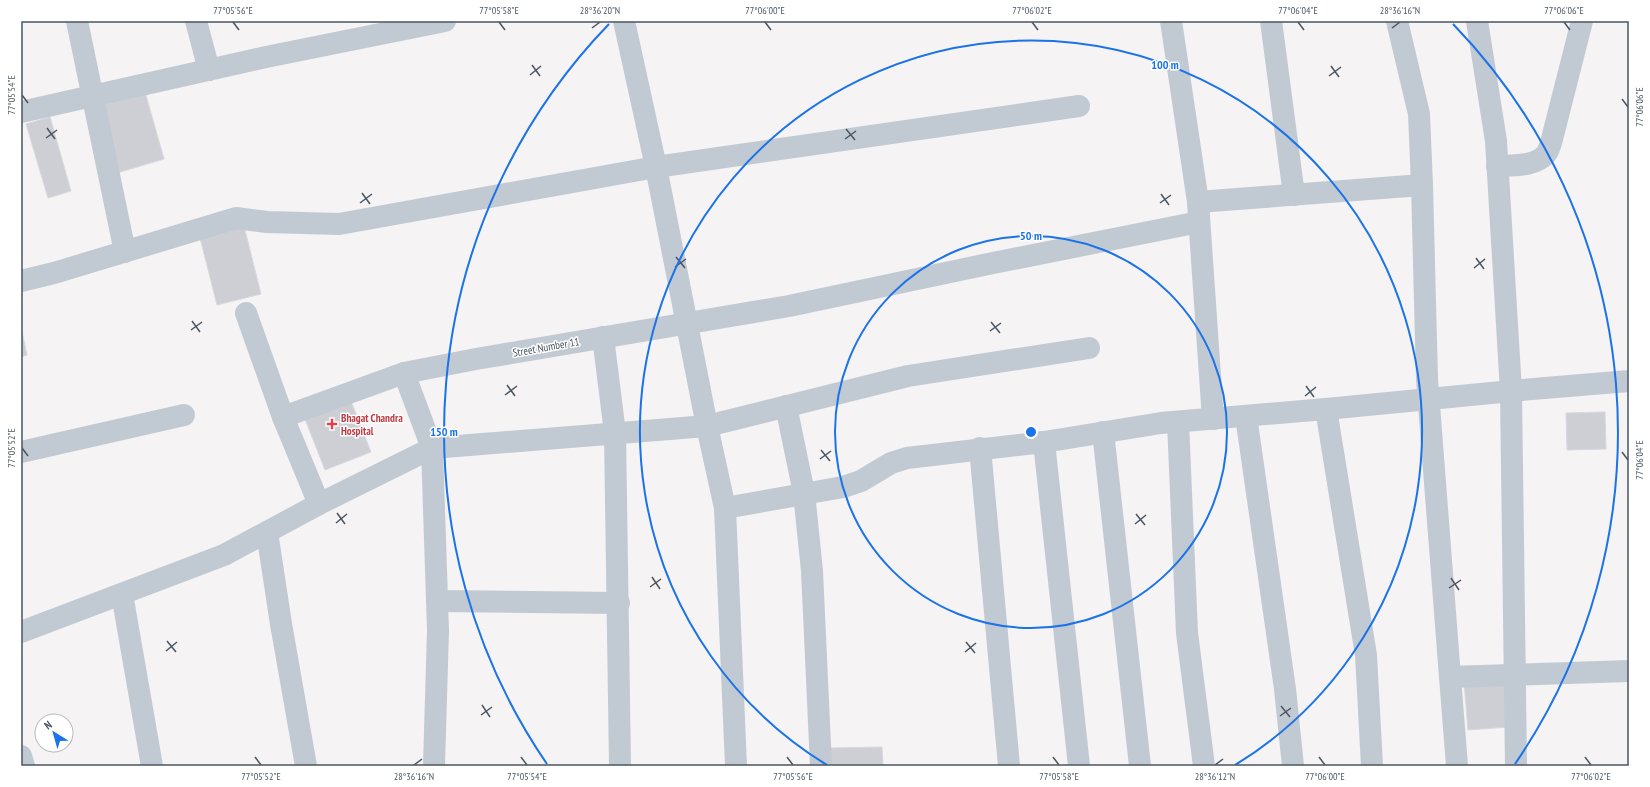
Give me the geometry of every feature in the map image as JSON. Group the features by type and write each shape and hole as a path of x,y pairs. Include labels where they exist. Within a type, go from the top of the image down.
{"street":[{"path":"77,21 125,252"},
{"path":"196,21 209,70"},
{"path":"21,112 266,56 445,21"},
{"path":"624,21 656,167 707,426 725,508 736,766"},
{"path":"1171,21 1198,212 1213,419"},
{"path":"1271,21 1294,195"},
{"path":"1397,21 1419,114 1427,379 1457,766"},
{"path":"1477,21 1496,141 1511,391 1516,766"},
{"path":"1497,166 1524,164 1538,160 1546,153 1552,139 1582,21"},
{"path":"21,281 54,273 236,218 267,222 339,224 656,167 1079,106"},
{"name":"Street Number 11","path":"283,417 404,373 476,359 789,306 993,263 1198,212 1294,195 1422,185"},
{"path":"246,313 283,417 319,504"},
{"path":"603,338 615,433 619,603 620,766"},
{"path":"21,632 224,555 319,504 432,448 707,426 908,376 1089,348"},
{"path":"404,373 432,448 438,630 434,766"},
{"path":"725,508 843,486 861,480 891,463 907,458 980,448 1044,442 1161,423 1629,381"},
{"path":"786,406 804,493 812,571 821,766"},
{"path":"1326,409 1366,655 1372,766"},
{"path":"21,452 184,415"},
{"path":"1246,416 1285,689 1293,766"},
{"path":"1178,422 1187,633 1204,766"},
{"path":"1103,432 1140,766"},
{"path":"1044,442 1079,766"},
{"path":"980,448 1009,766"},
{"path":"267,532 281,624 306,766"},
{"path":"122,594 152,766"},
{"path":"437,601 619,603"},
{"path":"1450,677 1629,671"},
{"path":"21,756 24,766"}],"building":[{"path":"145,92 164,159 117,173 98,106"},
{"path":"50,117 71,191 48,198 26,124"},
{"path":"244,226 261,294 217,305 200,238"},
{"path":"21,327 27,355 21,357"},
{"path":"349,396 371,452 325,470 303,414"},
{"path":"1605,412 1606,449 1567,450 1566,413"},
{"path":"1505,678 1509,727 1468,730 1464,682"},
{"path":"882,747 883,766 830,766 830,748"}],"place":[{"name":"Bhagat Chandra Hospital","path":"332,424"}]}
